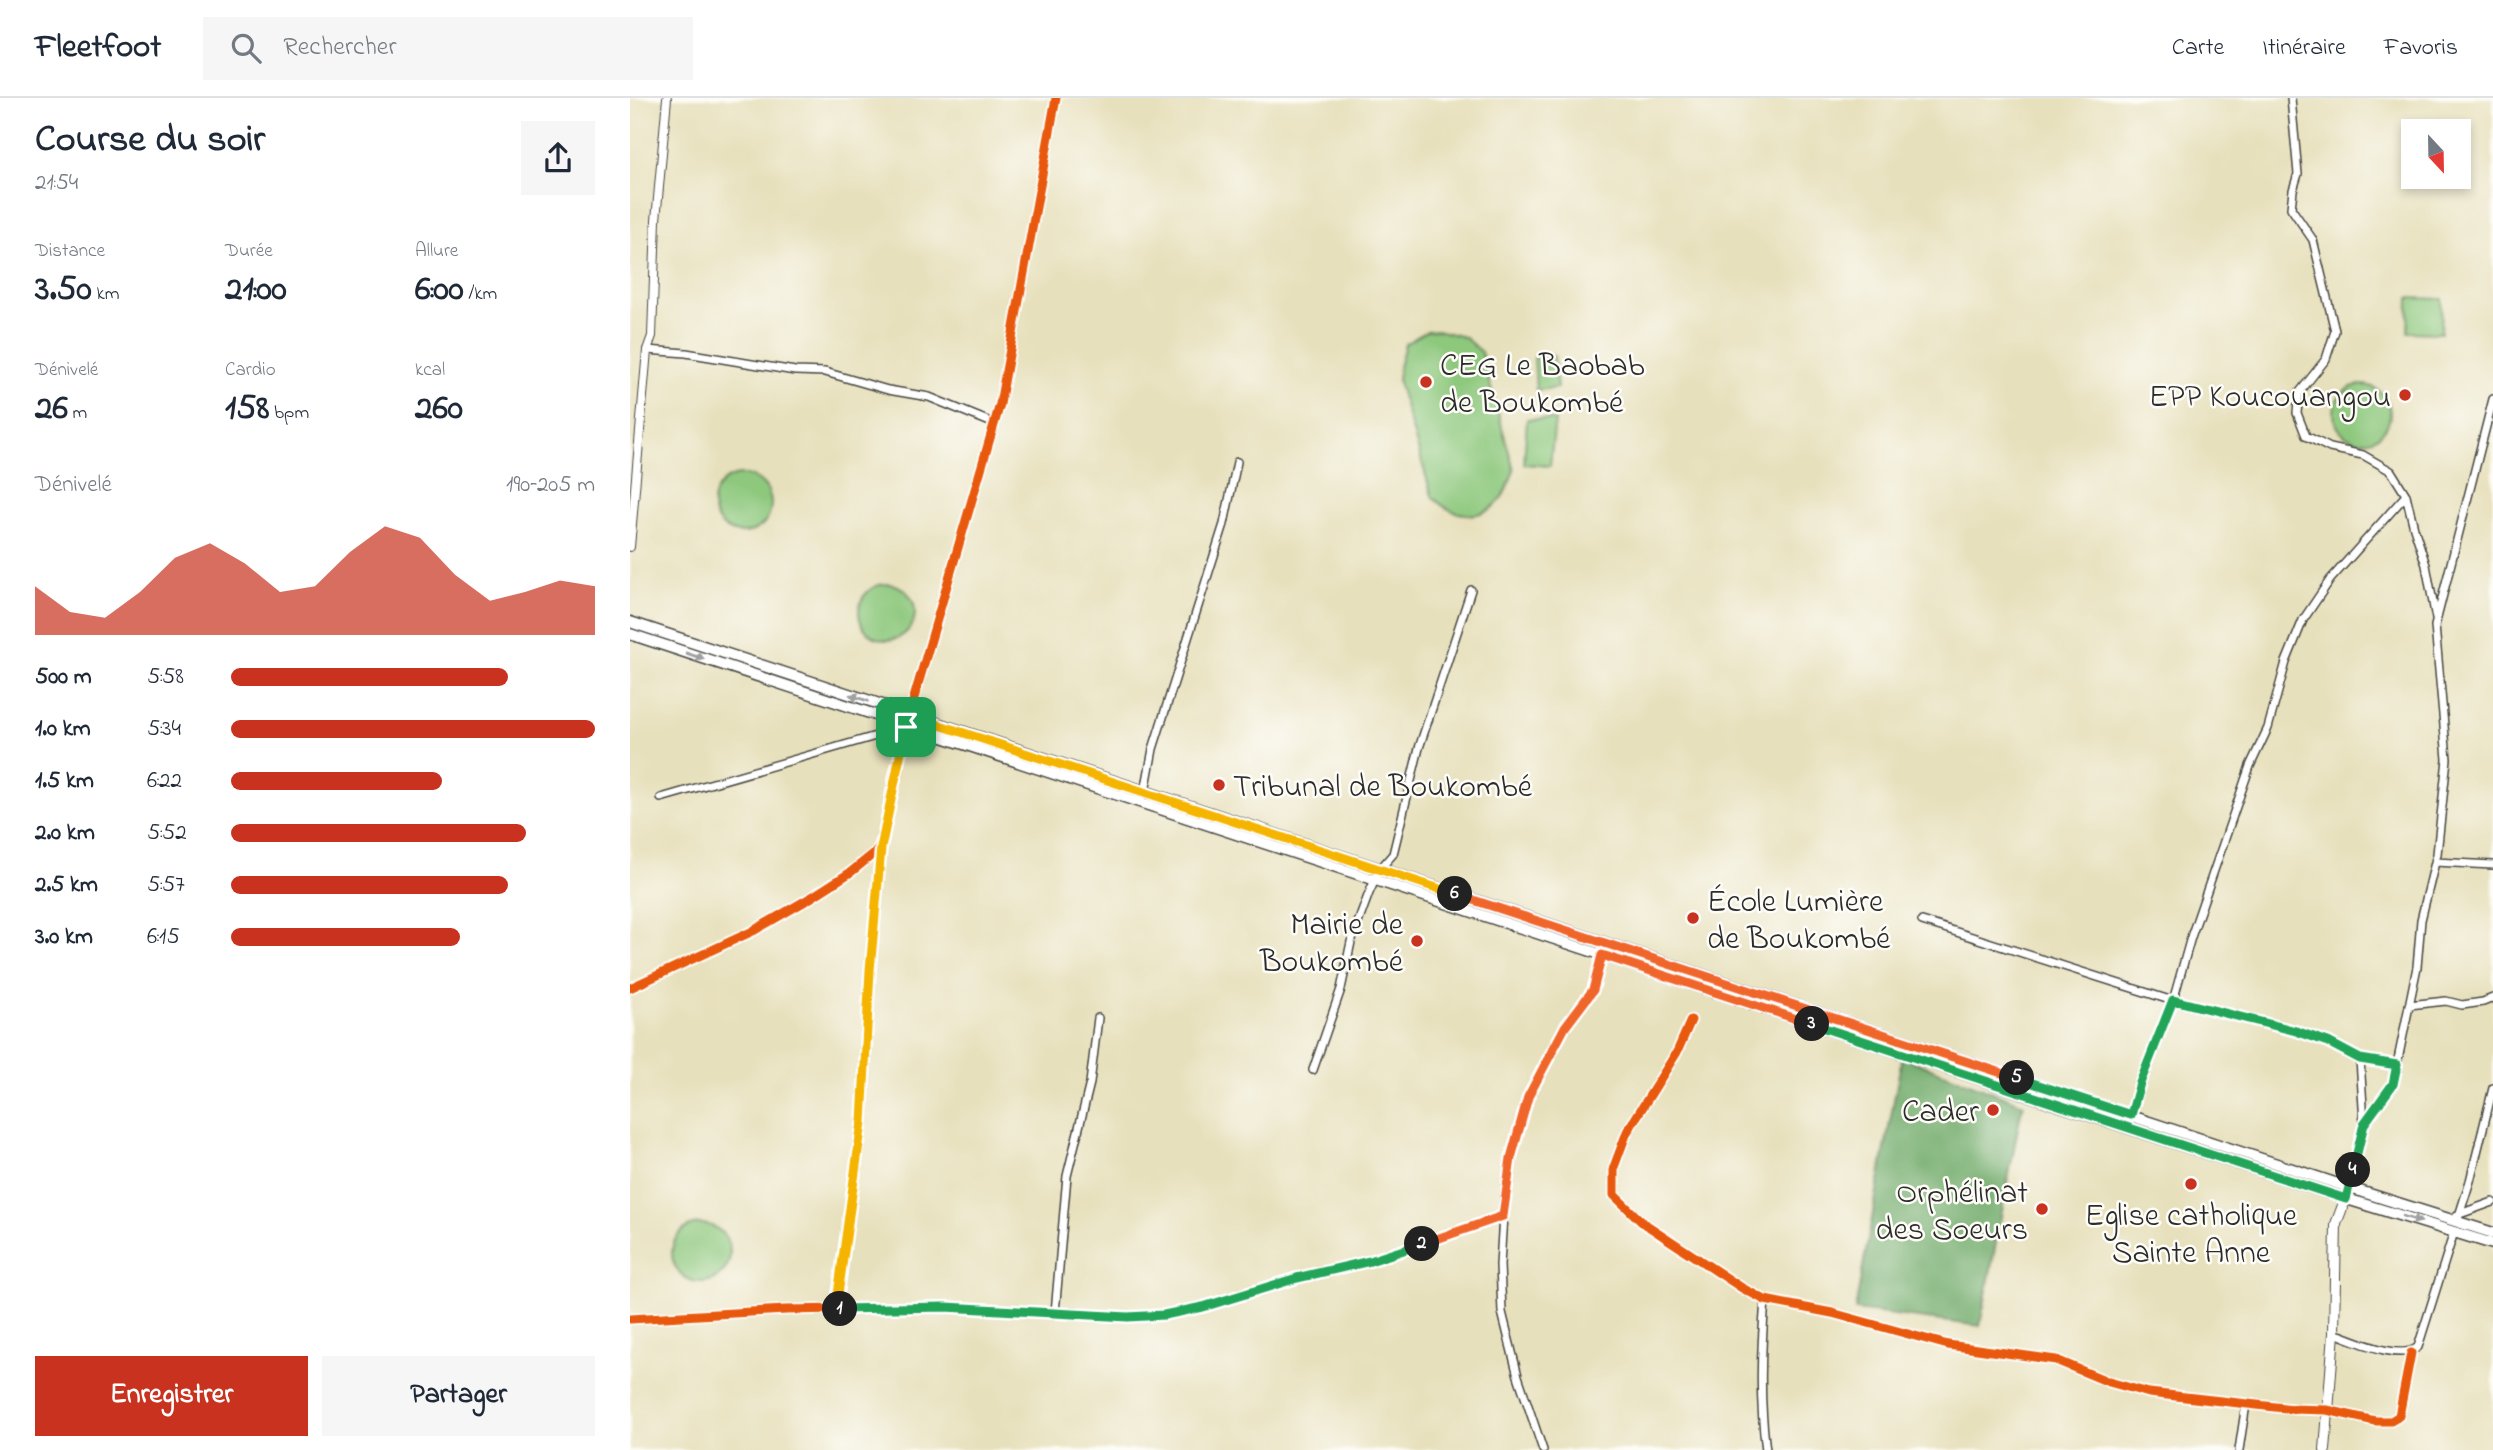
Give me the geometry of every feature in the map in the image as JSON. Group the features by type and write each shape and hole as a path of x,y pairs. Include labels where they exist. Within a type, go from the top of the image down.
{"main road":[{"path":"630,622 907,721 1574,940 1585,950 2348,1194 2493,1233"},
{"path":"630,635 1145,792 1377,875"},
{"path":"1574,940 1588,938 2131,1115 2348,1194 2443,1218 2493,1244"},
{"path":"2325,1450 2334,1333 2336,1224 2348,1194"}],"street":[{"path":"630,547 646,349 652,336 656,220 667,98"},
{"path":"836,1309 862,1122 870,970 883,839 907,721 995,424 1025,277 1056,98"},
{"path":"2291,98 2298,174 2291,208 2313,240 2335,331 2326,359 2299,393 2297,413 2306,436 2330,448 2364,455 2390,471 2406,495 2426,565 2437,621 2446,760 2435,862 2421,920 2417,967 2393,1084 2364,1124"},
{"path":"646,349 795,371 825,372 888,390 929,397 995,424"},
{"path":"2437,621 2493,399"},
{"path":"1145,792 1153,749 1224,524 1237,462"},
{"path":"2131,1115 2140,1083 2173,1000 2191,937 2250,766 2267,728 2286,662 2302,620 2330,580 2406,495"},
{"path":"1313,1070 1341,989 1351,942 1377,875 1393,854 1419,748 1471,590"},
{"path":"661,798 893,731"},
{"path":"630,988 753,931 812,897 851,872 877,851 883,839"},
{"path":"2435,862 2493,865"},
{"path":"1922,921 2173,1000 2296,1031 2328,1042 2360,1059 2397,1065"},
{"path":"1543,1450 1518,1376 1502,1312 1500,1265 1503,1216 1511,1158 1528,1097 1565,1027 1593,990 1602,955"},
{"path":"2409,1005 2446,1001 2462,1005 2493,998"},
{"path":"1055,1313 1067,1176 1090,1083 1098,1018"},
{"path":"1691,1020 1677,1052 1626,1132 1614,1167 1614,1195 1642,1222 1742,1288 1765,1300 1832,1313 1948,1345 2056,1360 2109,1382 2149,1393 2326,1410 2375,1421 2391,1421 2399,1416 2411,1353"},
{"path":"2348,1194 2364,1124 2360,1059"},
{"path":"2334,1333 2398,1354 2411,1353 2418,1347 2470,1181 2493,1088"},
{"path":"2457,1223 2493,1202"},
{"path":"630,1319 836,1309 946,1307 1128,1317 1164,1315 1203,1307 1297,1278 1370,1261 1503,1216"},
{"path":"1765,1300 1760,1361 1766,1450"},
{"path":"2239,1450 2246,1404"}],"green space":[{"path":"2409,298 2442,299 2441,333 2408,332"},
{"path":"1437,330 1464,337 1481,352 1514,470 1500,500 1484,512 1456,512 1432,496 1398,382 1405,344 1427,331"},
{"path":"1554,356 1557,388 1536,390 1534,358"},
{"path":"2356,385 2368,385 2378,389 2386,397 2390,413 2386,429 2378,437 2368,441 2356,441 2346,437 2338,429 2334,419 2334,407 2338,397 2346,389"},
{"path":"1527,419 1555,420 1550,466 1524,464"},
{"path":"742,475 753,477 766,488 771,504 769,515 758,528 742,533 731,531 718,520 713,504 715,493 726,480"},
{"path":"887,584 898,586 907,592 913,601 913,623 907,632 898,638 887,640 876,638 867,632 861,623 859,612 861,601 867,592 876,586"},
{"path":"1902,1057 2024,1104 1980,1326 1855,1310"},
{"path":"695,1224 707,1224 722,1232 730,1247 730,1259 722,1274 707,1282 695,1282 680,1274 672,1259 672,1247 680,1232"}],"cycle path":[{"path":"630,988 753,931 812,897 851,872 877,851 883,839 909,715 1000,404 1056,98"},
{"path":"1691,1020 1677,1052 1627,1132 1614,1167 1614,1195 1642,1222 1742,1288 1765,1300 1832,1313 1948,1345 2056,1360 2109,1382 2149,1393 2293,1409 2327,1410 2375,1421 2391,1421 2399,1416 2411,1353"},
{"path":"630,1319 786,1310 946,1307 1128,1317 1164,1315 1203,1307 1297,1278 1370,1261 1503,1216"}],"place":[{"name":"CEG Le Baobab de Boukombé","path":"1426,382"},
{"name":"EPP Koucouangou","path":"2405,395"},
{"name":"Tribunal de Boukombé","path":"1219,785"},
{"name":"École Lumière de Boukombé","path":"1693,918"},
{"name":"Mairie de Boukombé","path":"1417,941"},
{"name":"Cader","path":"1993,1110"},
{"name":"Eglise catholique Sainte Anne","path":"2191,1184"},
{"name":"Orphélinat des Soeurs","path":"2042,1209"}],"route":[{"path":"909,715 2131,1115 2140,1083 2173,1000 2296,1031 2328,1042 2360,1059 2397,1065 2393,1084 2364,1124 2346,1199 1602,955 1593,990 1565,1027 1528,1097 1511,1158 1503,1216 1370,1261 1297,1278 1203,1307 1164,1315 1128,1317 946,1307 836,1309 862,1122 870,970 881,848 906,727 909,715"}]}
